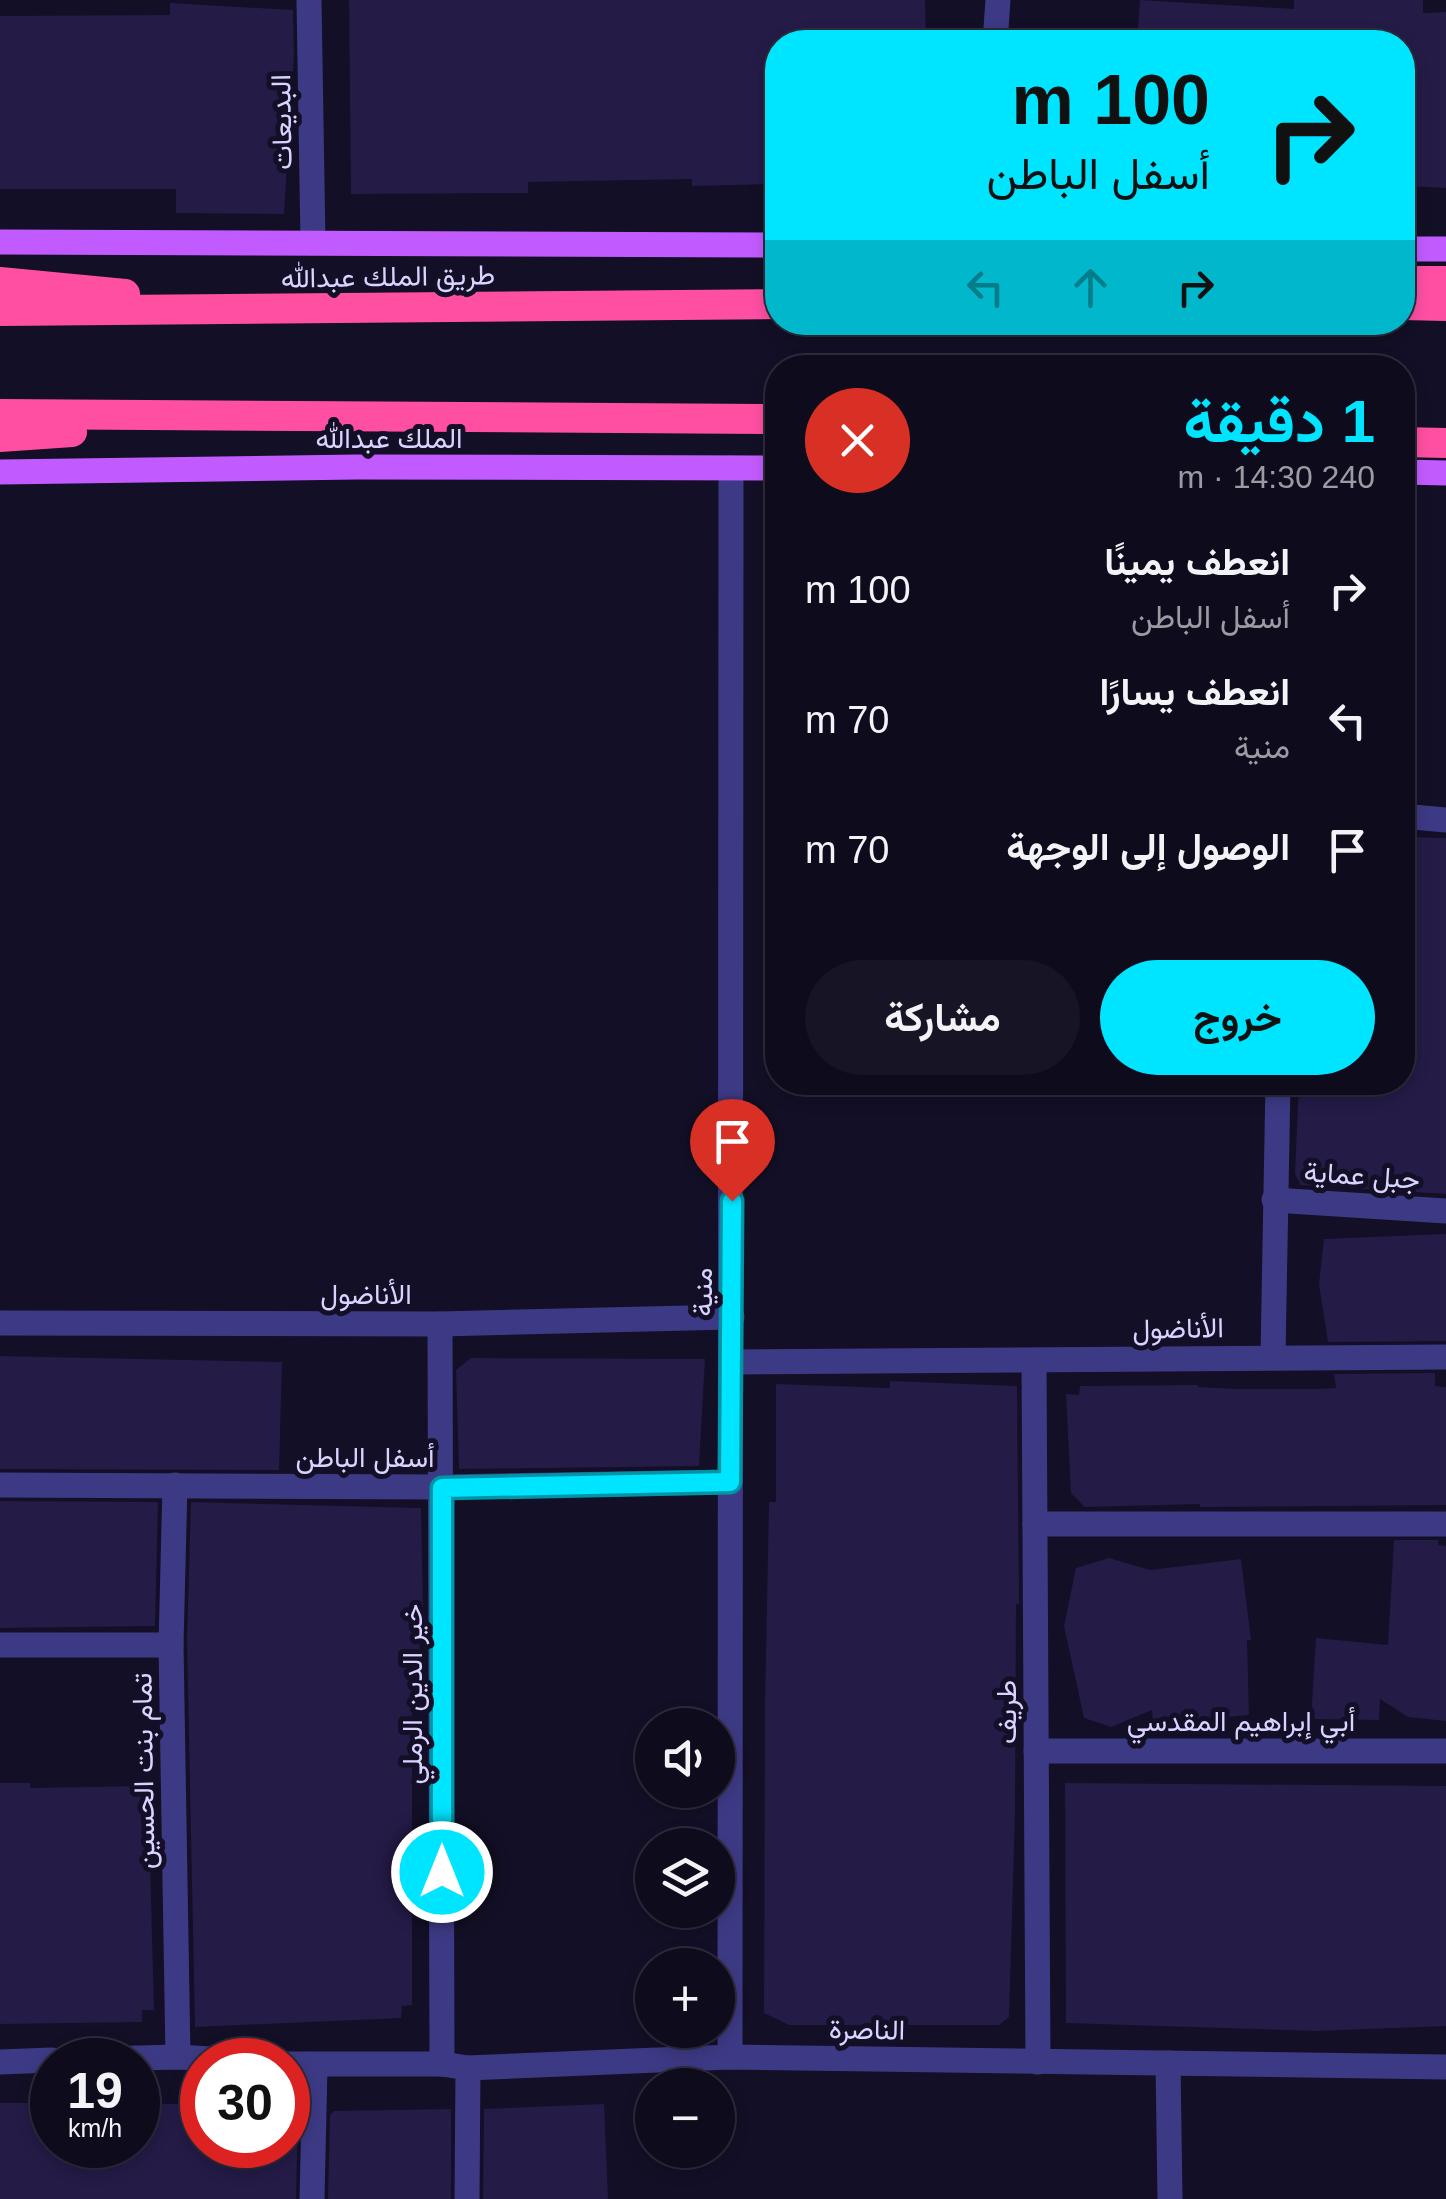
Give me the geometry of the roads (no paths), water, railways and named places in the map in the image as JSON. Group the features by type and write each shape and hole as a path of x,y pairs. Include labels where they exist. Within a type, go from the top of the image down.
{"highway":[{"path":"1415,280 1446,280"},
{"path":"0,282 257,310"},
{"name":"طريق الملك عبدالله","path":"0,311 765,304"},
{"path":"1415,305 1446,306"},
{"path":"0,414 765,418"},
{"path":"0,438 259,416"},
{"path":"1415,423 1446,424"},
{"path":"1415,442 1446,443"}],"main road":[{"path":"0,242 765,245"},
{"path":"1415,249 1446,249"},
{"name":"الملك عبدالله","path":"0,472 357,467 765,468"},
{"path":"1415,472 1446,473"}],"street":[{"name":"البديعات","path":"309,0 313,243"},
{"path":"996,30 998,0"},
{"name":"منية","path":"730,2057 731,468"},
{"path":"1415,817 1446,820"},
{"path":"1273,1356 1278,1095"},
{"name":"جبل عماية","path":"1274,1200 1446,1211"},
{"name":"الأناضول","path":"0,1323 440,1324 732,1316"},
{"name":"خير الدين الرملي","path":"440,1324 442,2064"},
{"name":"الأناضول","path":"731,1362 1446,1357"},
{"name":"طريف","path":"1034,1360 1038,2062"},
{"name":"أسفل الباطن","path":"0,1484 442,1488 730,1482"},
{"name":"تمام بنت الحسين","path":"175,1485 171,1645 178,2057"},
{"path":"1035,1524 1446,1524"},
{"path":"0,1645 171,1645"},
{"name":"أبي إبراهيم المقدسي","path":"1036,1751 1446,1751"},
{"path":"160,2057 178,2057"},
{"name":"الناصرة","path":"310,2066 442,2064 468,2068 730,2057 1446,2067"},
{"path":"0,2062 30,2061"},
{"path":"1168,2063 1170,2199"},
{"path":"312,2199 315,2066"},
{"path":"467,2199 468,2068"}]}
